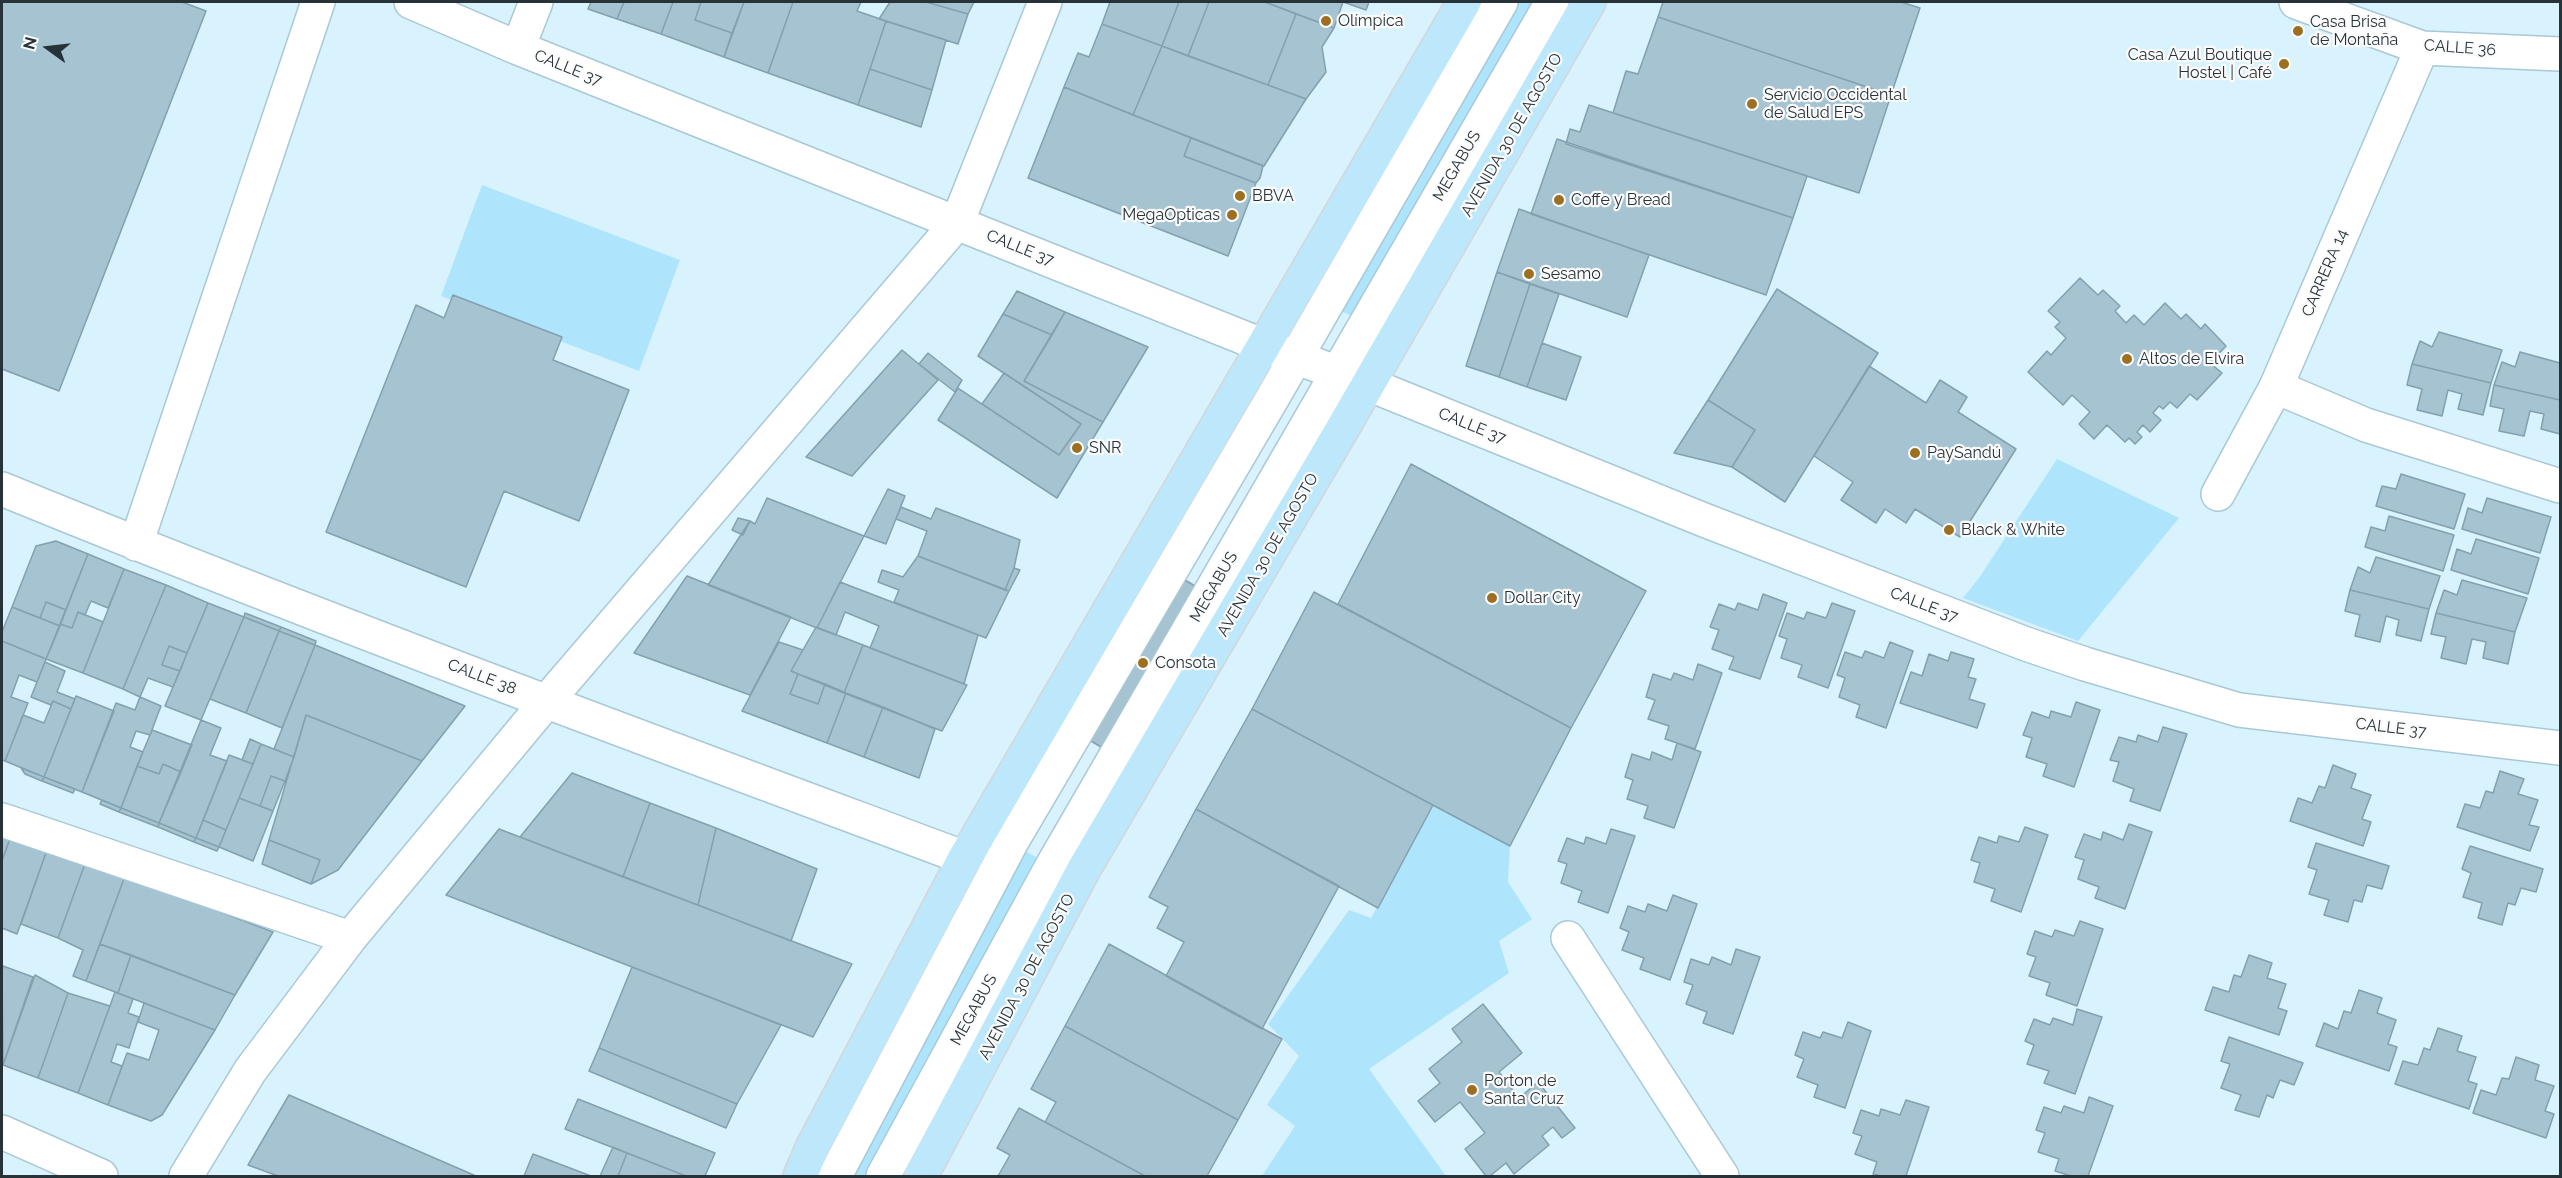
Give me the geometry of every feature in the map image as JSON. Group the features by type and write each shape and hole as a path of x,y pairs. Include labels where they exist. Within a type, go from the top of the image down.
{"main road":[{"path":"800,1176 813,1146 965,858 1464,2"},
{"name":"AVENIDA 30 DE AGOSTO","path":"921,1176 1084,869 1589,2"}],"street":[{"path":"136,544 318,2"},
{"name":"CALLE 37","path":"411,2 518,48 1262,345 1368,384 1704,520 2026,644 2238,711 2560,748"},
{"path":"518,48 536,2"},
{"path":"186,1176 250,1071 350,938 547,701 957,223 1045,2"},
{"path":"835,1176 1017,831 1501,2"},
{"name":"MEGABUS","path":"883,1176 1052,866 1552,2"},
{"name":"CALLE 36","path":"2296,2 2422,48 2560,54"},
{"name":"CARRERA 14","path":"2218,494 2276,387 2422,48"},
{"path":"2276,387 2366,424 2560,486"},
{"name":"CALLE 38","path":"5,500 136,544 965,858"},
{"path":"2,820 350,938"},
{"path":"1568,938 1722,1176"},
{"path":"2,1132 101,1176"}],"shaded area":[{"path":"1501,2 1552,2 1367,322 1326,305"},
{"path":"482,185 680,260 639,371 441,296"},
{"path":"2057,459 2179,518 2078,641 1963,598 1979,578"},
{"path":"1433,805 1510,846 1508,882 1532,919 1499,941 1509,973 1369,1069 1446,1176 1262,1176 1295,1126 1267,1105 1299,1056 1268,1024 1349,910 1371,918"},
{"path":"1011,843 1052,866 883,1176 835,1176"}],"building":[{"path":"2,2 182,2 206,11 59,391 2,369"},
{"path":"591,2 624,2 617,19 588,9"},
{"path":"624,2 673,2 661,34 617,19"},
{"path":"673,2 701,2 695,20 732,33 724,57 661,34"},
{"path":"701,2 744,2 732,33 695,20"},
{"path":"744,2 793,2 768,73 724,57"},
{"path":"793,2 861,2 857,11 886,21 858,105 768,73"},
{"path":"890,2 926,2 968,14 958,44 879,19"},
{"path":"926,2 974,2 968,14"},
{"path":"1110,2 1179,2 1162,46 1102,24"},
{"path":"1179,2 1209,2 1188,56 1162,46"},
{"path":"1209,2 1265,2 1296,14 1268,85 1188,56"},
{"name":"Olímpica","path":"1265,2 1343,2 1334,28"},
{"path":"1343,2 1369,2 1366,10"},
{"path":"1663,2 1901,2 1920,8 1891,95 1658,17"},
{"path":"1296,14 1334,28 1322,47 1326,72 1306,99 1268,85"},
{"name":"Servicio Occidental de Salud EPS","path":"1658,17 1891,95 1859,193 1613,113 1626,71 1638,74"},
{"path":"886,21 946,40 932,90 870,69"},
{"path":"1102,24 1162,46 1133,115 1064,87 1078,53 1089,57"},
{"path":"1162,46 1306,99 1264,166 1133,115"},
{"path":"870,69 932,90 921,127 858,105"},
{"path":"1064,87 1191,138 1184,156 1256,183 1228,256 1028,178"},
{"path":"1589,105 1807,176 1793,218 1566,144 1570,129 1580,132"},
{"path":"1191,138 1263,166 1260,178 1256,183 1184,156"},
{"path":"1557,139 1793,218 1766,295 1531,214"},
{"path":"1519,209 1649,255 1627,317 1497,272"},
{"path":"1497,272 1530,284 1499,377 1466,366"},
{"name":"Altos de Elvira","path":"2080,278 2098,295 2103,290 2120,306 2115,311 2126,323 2134,315 2144,325 2165,303 2181,319 2186,314 2201,329 2205,324 2226,346 2210,363 2222,373 2197,400 2190,394 2177,408 2170,402 2163,409 2159,406 2153,413 2161,420 2150,432 2143,425 2137,432 2142,437 2135,444 2129,438 2125,442 2107,425 2094,439 2079,424 2090,412 2072,395 2063,405 2028,372 2047,351 2051,355 2066,338 2055,327 2060,322 2048,311"},
{"path":"1530,284 1559,294 1527,387 1499,377"},
{"path":"1777,289 1878,353 1785,502 1732,467 1755,430 1708,400"},
{"path":"1017,291 1065,312 1052,335 1003,314"},
{"path":"453,295 562,337 553,360 629,390 579,521 504,491 466,587 326,532 416,305 444,318"},
{"path":"1065,312 1148,347 1103,422 1024,381"},
{"path":"1003,314 1052,335 1024,381 1103,422 1057,498 938,420 958,388 1059,455 1081,424 978,356"},
{"path":"2439,332 2502,350 2491,383 2412,364 2420,341 2432,347"},
{"path":"1542,343 1581,357 1566,400 1527,387"},
{"path":"902,350 938,380 852,476 806,457"},
{"path":"2520,352 2560,363 2560,400 2494,385 2502,362 2515,367"},
{"path":"928,353 962,380 955,392 919,364"},
{"path":"2412,364 2491,383 2483,415 2458,409 2462,394 2448,390 2442,416 2417,410 2422,389 2407,385"},
{"name":"PaySandú","path":"1869,366 1926,403 1940,380 1967,397 1958,412 2016,449 1960,537 1915,509 1906,523 1885,509 1876,523 1841,500 1853,482 1814,456"},
{"path":"1004,373 1081,424 1059,455 982,404"},
{"path":"2494,385 2560,400 2560,434 2541,429 2544,414 2530,411 2524,436 2499,431 2504,409 2490,406"},
{"path":"1708,400 1755,430 1732,467 1674,453"},
{"name":"Dollar City","path":"1411,464 1646,591 1571,728 1338,604"},
{"path":"2401,474 2465,494 2454,529 2376,506 2382,486 2396,489"},
{"path":"888,489 905,496 886,544 864,536"},
{"path":"767,498 864,536 817,628 708,585 750,521 755,524"},
{"path":"2487,498 2551,517 2540,553 2462,529 2468,508 2482,513"},
{"path":"901,507 931,519 936,508 1020,540 1014,568 1005,590 918,556 927,531 896,519"},
{"path":"2389,516 2454,535 2443,571 2365,547 2371,527 2385,531"},
{"path":"738,518 750,521 743,535 732,530"},
{"path":"2476,539 2539,558 2528,594 2451,570 2457,549 2471,554"},
{"path":"56,541 88,554 66,610 46,602 40,618 12,607 36,546"},
{"path":"88,554 124,569 108,608 91,601 85,615 78,612 72,628 60,624"},
{"path":"918,556 1009,591 986,638 894,602 899,590 878,582 882,570 903,577"},
{"path":"2376,557 2440,576 2429,609 2350,590 2358,567 2370,573"},
{"path":"1014,568 1020,570 1009,591 1005,590"},
{"path":"124,569 166,585 123,689 83,673"},
{"name":"Consota","path":"1170,571 1210,595 1116,756 1076,732"},
{"path":"687,576 791,617 750,695 634,653"},
{"path":"2462,580 2527,598 2515,632 2436,613 2444,590 2457,595"},
{"path":"840,582 978,635 964,684 870,648 879,626 845,612 836,635 817,628"},
{"path":"166,585 208,603 187,653 169,646 162,665 180,671 173,687 148,678 140,697 123,689"},
{"path":"2350,590 2429,609 2421,641 2396,635 2399,620 2386,616 2380,642 2355,636 2360,615 2345,611"},
{"path":"1314,592 1571,728 1510,846 1252,709"},
{"path":"1763,594 1787,603 1760,679 1729,669 1734,657 1712,649 1719,630 1710,627 1719,604 1735,610 1738,603 1758,610"},
{"path":"46,602 66,610 60,626 40,618"},
{"path":"208,603 244,617 201,720 165,706"},
{"path":"1832,603 1855,611 1828,688 1798,677 1802,665 1781,658 1787,639 1779,636 1787,613 1804,619 1807,612 1826,618"},
{"path":"12,607 60,626 46,659 2,641 2,632"},
{"path":"78,612 103,622 83,673 46,659 60,624 72,628"},
{"path":"245,613 281,627 279,631 244,617"},
{"path":"2436,613 2515,632 2508,664 2483,658 2486,642 2472,639 2466,664 2441,658 2446,637 2431,634"},
{"path":"244,617 279,631 246,713 210,699"},
{"path":"281,627 316,641 315,645 279,631"},
{"path":"816,627 863,645 844,693 791,671"},
{"path":"279,631 315,645 282,728 246,713"},
{"path":"2,641 46,659 37,682 19,675 11,697 28,703 5,761 2,760"},
{"path":"779,642 803,650 791,671 798,674 790,694 818,704 825,684 846,693 827,743 742,711"},
{"path":"1890,642 1913,651 1886,728 1856,717 1860,705 1839,697 1845,678 1837,675 1845,652 1862,658 1865,651 1884,658"},
{"path":"315,645 465,706 422,761 306,715 294,757 274,749"},
{"path":"863,645 967,685 942,731 844,693"},
{"path":"169,646 187,653 180,671 162,665"},
{"path":"1951,652 1974,659 1968,677 1976,679 1969,699 1985,704 1977,728 1900,703 1911,672 1922,676 1929,654 1948,661"},
{"path":"45,662 65,671 57,692 75,699 71,709 53,701 51,705 31,697"},
{"path":"1698,664 1722,673 1695,749 1665,739 1669,726 1648,719 1655,700 1646,697 1653,674 1671,680 1674,673 1693,680"},
{"path":"798,674 825,684 818,704 790,694"},
{"path":"846,693 883,707 864,757 827,743"},
{"path":"76,696 114,711 82,792 44,777"},
{"path":"140,697 161,706 150,735 136,731 130,747 143,752 121,808 82,792 116,703 135,710"},
{"path":"53,701 71,709 44,777 5,761 23,715 44,723"},
{"path":"2076,702 2100,710 2074,787 2043,776 2047,764 2026,757 2032,738 2023,735 2032,712 2049,718 2051,711 2071,717"},
{"path":"883,707 935,729 919,778 864,757"},
{"path":"1252,709 1433,805 1378,908 1196,809"},
{"path":"306,715 422,761 338,870 311,884 320,860 269,840"},
{"path":"201,720 221,728 210,755 227,761 196,838 159,823"},
{"path":"2163,727 2187,734 2160,811 2130,801 2134,789 2113,781 2119,762 2110,760 2119,737 2136,742 2138,735 2158,742"},
{"path":"152,730 192,745 181,772 163,764 159,774 137,766"},
{"path":"250,739 261,744 253,764 242,760"},
{"path":"1677,743 1701,752 1674,828 1644,818 1648,806 1627,799 1633,780 1625,777 1632,754 1650,760 1652,752 1672,760"},
{"path":"261,744 294,757 285,781 271,776 260,806 239,798"},
{"path":"229,755 253,764 226,830 203,820"},
{"path":"163,764 181,772 159,823 121,808 137,766 159,774"},
{"path":"2333,765 2356,774 2351,788 2371,795 2362,819 2371,822 2363,846 2290,821 2298,798 2312,803 2319,786 2325,788"},
{"path":"21,768 44,777 42,781 25,774"},
{"path":"2500,771 2524,779 2518,794 2538,800 2529,825 2539,827 2530,851 2457,827 2465,804 2480,808 2486,791 2493,793"},
{"path":"572,773 650,803 623,877 520,837"},
{"path":"271,776 285,781 273,811 260,806"},
{"path":"44,777 75,789 73,793 42,781"},
{"path":"239,798 273,811 253,861 219,847"},
{"path":"102,800 121,808 119,812 100,804"},
{"path":"650,803 716,828 698,905 623,877"},
{"path":"121,808 159,823 158,827 119,812"},
{"path":"1196,809 1339,886 1262,1029 1166,976 1184,942 1157,928 1168,907 1149,897"},
{"path":"203,820 226,830 219,847 196,838"},
{"path":"159,823 196,838 194,842 158,827"},
{"path":"2129,824 2152,832 2125,909 2095,898 2099,887 2078,879 2084,860 2075,857 2084,834 2101,840 2103,832 2123,840"},
{"path":"2025,827 2048,835 2021,912 1991,901 1995,889 1974,882 1980,863 1971,860 1979,837 1997,843 1999,836 2019,842"},
{"path":"716,828 817,869 791,941 698,905"},
{"path":"2,829 12,833 2,861"},
{"path":"499,829 852,964 813,1037 446,895"},
{"path":"1611,829 1635,836 1608,913 1578,902 1582,891 1561,883 1567,864 1558,861 1567,838 1584,844 1586,837 1606,844"},
{"path":"12,833 48,847 17,934 2,928 2,861"},
{"path":"196,838 219,847 217,851 194,842"},
{"path":"269,840 320,860 311,884 262,864"},
{"path":"2316,843 2389,866 2382,889 2367,885 2362,902 2354,900 2348,922 2324,915 2329,900 2309,894 2317,870 2308,867"},
{"path":"2470,846 2543,869 2536,892 2521,888 2515,905 2508,903 2502,925 2478,918 2482,903 2463,897 2471,873 2462,869"},
{"path":"48,847 86,861 58,938 21,924"},
{"path":"86,861 125,876 86,981 73,976 83,950 58,938"},
{"path":"125,876 273,932 235,995 100,944"},
{"path":"1673,895 1697,904 1670,980 1640,969 1644,958 1622,950 1629,932 1620,928 1628,906 1645,912 1648,904 1667,911"},
{"path":"2080,921 2103,929 2077,1006 2046,995 2050,983 2029,976 2036,957 2027,954 2035,931 2052,937 2055,930 2074,936"},
{"path":"100,944 131,955 118,993 86,981"},
{"path":"1109,944 1282,1039 1238,1120 1065,1026"},
{"path":"1736,949 1760,957 1733,1034 1703,1023 1707,1012 1686,1004 1693,985 1684,982 1691,959 1709,965 1712,957 1731,965"},
{"path":"131,955 235,995 215,1030 118,993"},
{"path":"2249,955 2272,963 2267,978 2286,984 2278,1008 2287,1011 2279,1035 2205,1010 2213,987 2229,992 2234,975 2241,977"},
{"path":"3,966 33,977 3,1065 2,970"},
{"path":"632,967 781,1025 737,1104 599,1048"},
{"path":"35,975 68,993 38,1078 3,1065"},
{"path":"2359,990 2382,998 2377,1013 2396,1020 2388,1044 2397,1047 2389,1071 2316,1046 2324,1023 2338,1029 2344,1011 2351,1013"},
{"path":"115,992 133,999 128,1013 139,1017 129,1048 117,1044 111,1062 122,1066 108,1105 78,1093"},
{"path":"68,993 110,1006 78,1093 38,1078"},
{"path":"144,1003 215,1030 162,1115 151,1121 108,1105 127,1053 149,1060 159,1030 138,1022"},
{"name":"Porton de Santa Cruz","path":"1483,1004 1522,1053 1499,1072 1519,1098 1538,1082 1575,1128 1562,1138 1553,1127 1542,1136 1549,1145 1514,1174 1506,1163 1490,1176 1486,1176 1465,1149 1485,1133 1460,1102 1435,1122 1418,1101 1440,1083 1429,1069 1462,1042 1452,1029"},
{"path":"2077,1009 2102,1017 2075,1094 2044,1083 2049,1071 2027,1064 2034,1045 2025,1041 2034,1019 2050,1025 2053,1018 2073,1025"},
{"path":"1848,1022 1871,1031 1845,1108 1814,1097 1818,1085 1797,1077 1804,1059 1795,1055 1803,1032 1820,1038 1823,1032 1842,1038"},
{"path":"1065,1026 1238,1120 1207,1176 1145,1176 1045,1122 1056,1102 1031,1089"},
{"path":"2438,1028 2462,1036 2457,1051 2476,1057 2468,1081 2477,1084 2469,1109 2395,1084 2403,1061 2418,1065 2424,1048 2430,1050"},
{"path":"2229,1037 2303,1063 2294,1085 2280,1080 2273,1098 2267,1095 2259,1117 2235,1110 2241,1095 2221,1088 2230,1064 2221,1061"},
{"path":"599,1048 737,1104 726,1128 589,1071"},
{"path":"2516,1057 2539,1065 2535,1080 2554,1086 2545,1111 2554,1114 2546,1138 2473,1113 2481,1090 2496,1095 2502,1078 2509,1079"},
{"path":"289,1095 476,1176 278,1176 248,1165"},
{"path":"2089,1097 2113,1106 2088,1176 2071,1176 2055,1171 2059,1159 2038,1152 2045,1133 2036,1130 2044,1107 2061,1113 2064,1106 2084,1113"},
{"path":"578,1099 715,1153 705,1176 686,1176 565,1129"},
{"path":"1906,1100 1929,1107 1906,1176 1873,1174 1877,1162 1855,1154 1862,1136 1853,1133 1861,1110 1879,1116 1881,1109 1900,1115"},
{"path":"1019,1108 1145,1176 998,1176 1010,1155 997,1148"},
{"path":"613,1147 627,1153 618,1176 600,1176"},
{"path":"627,1153 686,1176 618,1176"},
{"path":"533,1154 591,1176 524,1176"}],"place":[{"name":"Olímpica","path":"1326,21"},
{"name":"Casa Brisa de Montaña","path":"2298,31"},
{"name":"Casa Azul Boutique Hostel | Café","path":"2284,64"},
{"name":"Servicio Occidental de Salud EPS","path":"1752,104"},
{"name":"BBVA","path":"1240,196"},
{"name":"Coffe y Bread","path":"1559,200"},
{"name":"MegaOpticas","path":"1232,215"},
{"name":"Sesamo","path":"1529,274"},
{"name":"Altos de Elvira","path":"2127,359"},
{"name":"SNR","path":"1077,448"},
{"name":"PaySandú","path":"1915,453"},
{"name":"Black & White","path":"1949,530"},
{"name":"Dollar City","path":"1492,598"},
{"name":"Consota","path":"1143,663"},
{"name":"Porton de Santa Cruz","path":"1472,1090"}]}
